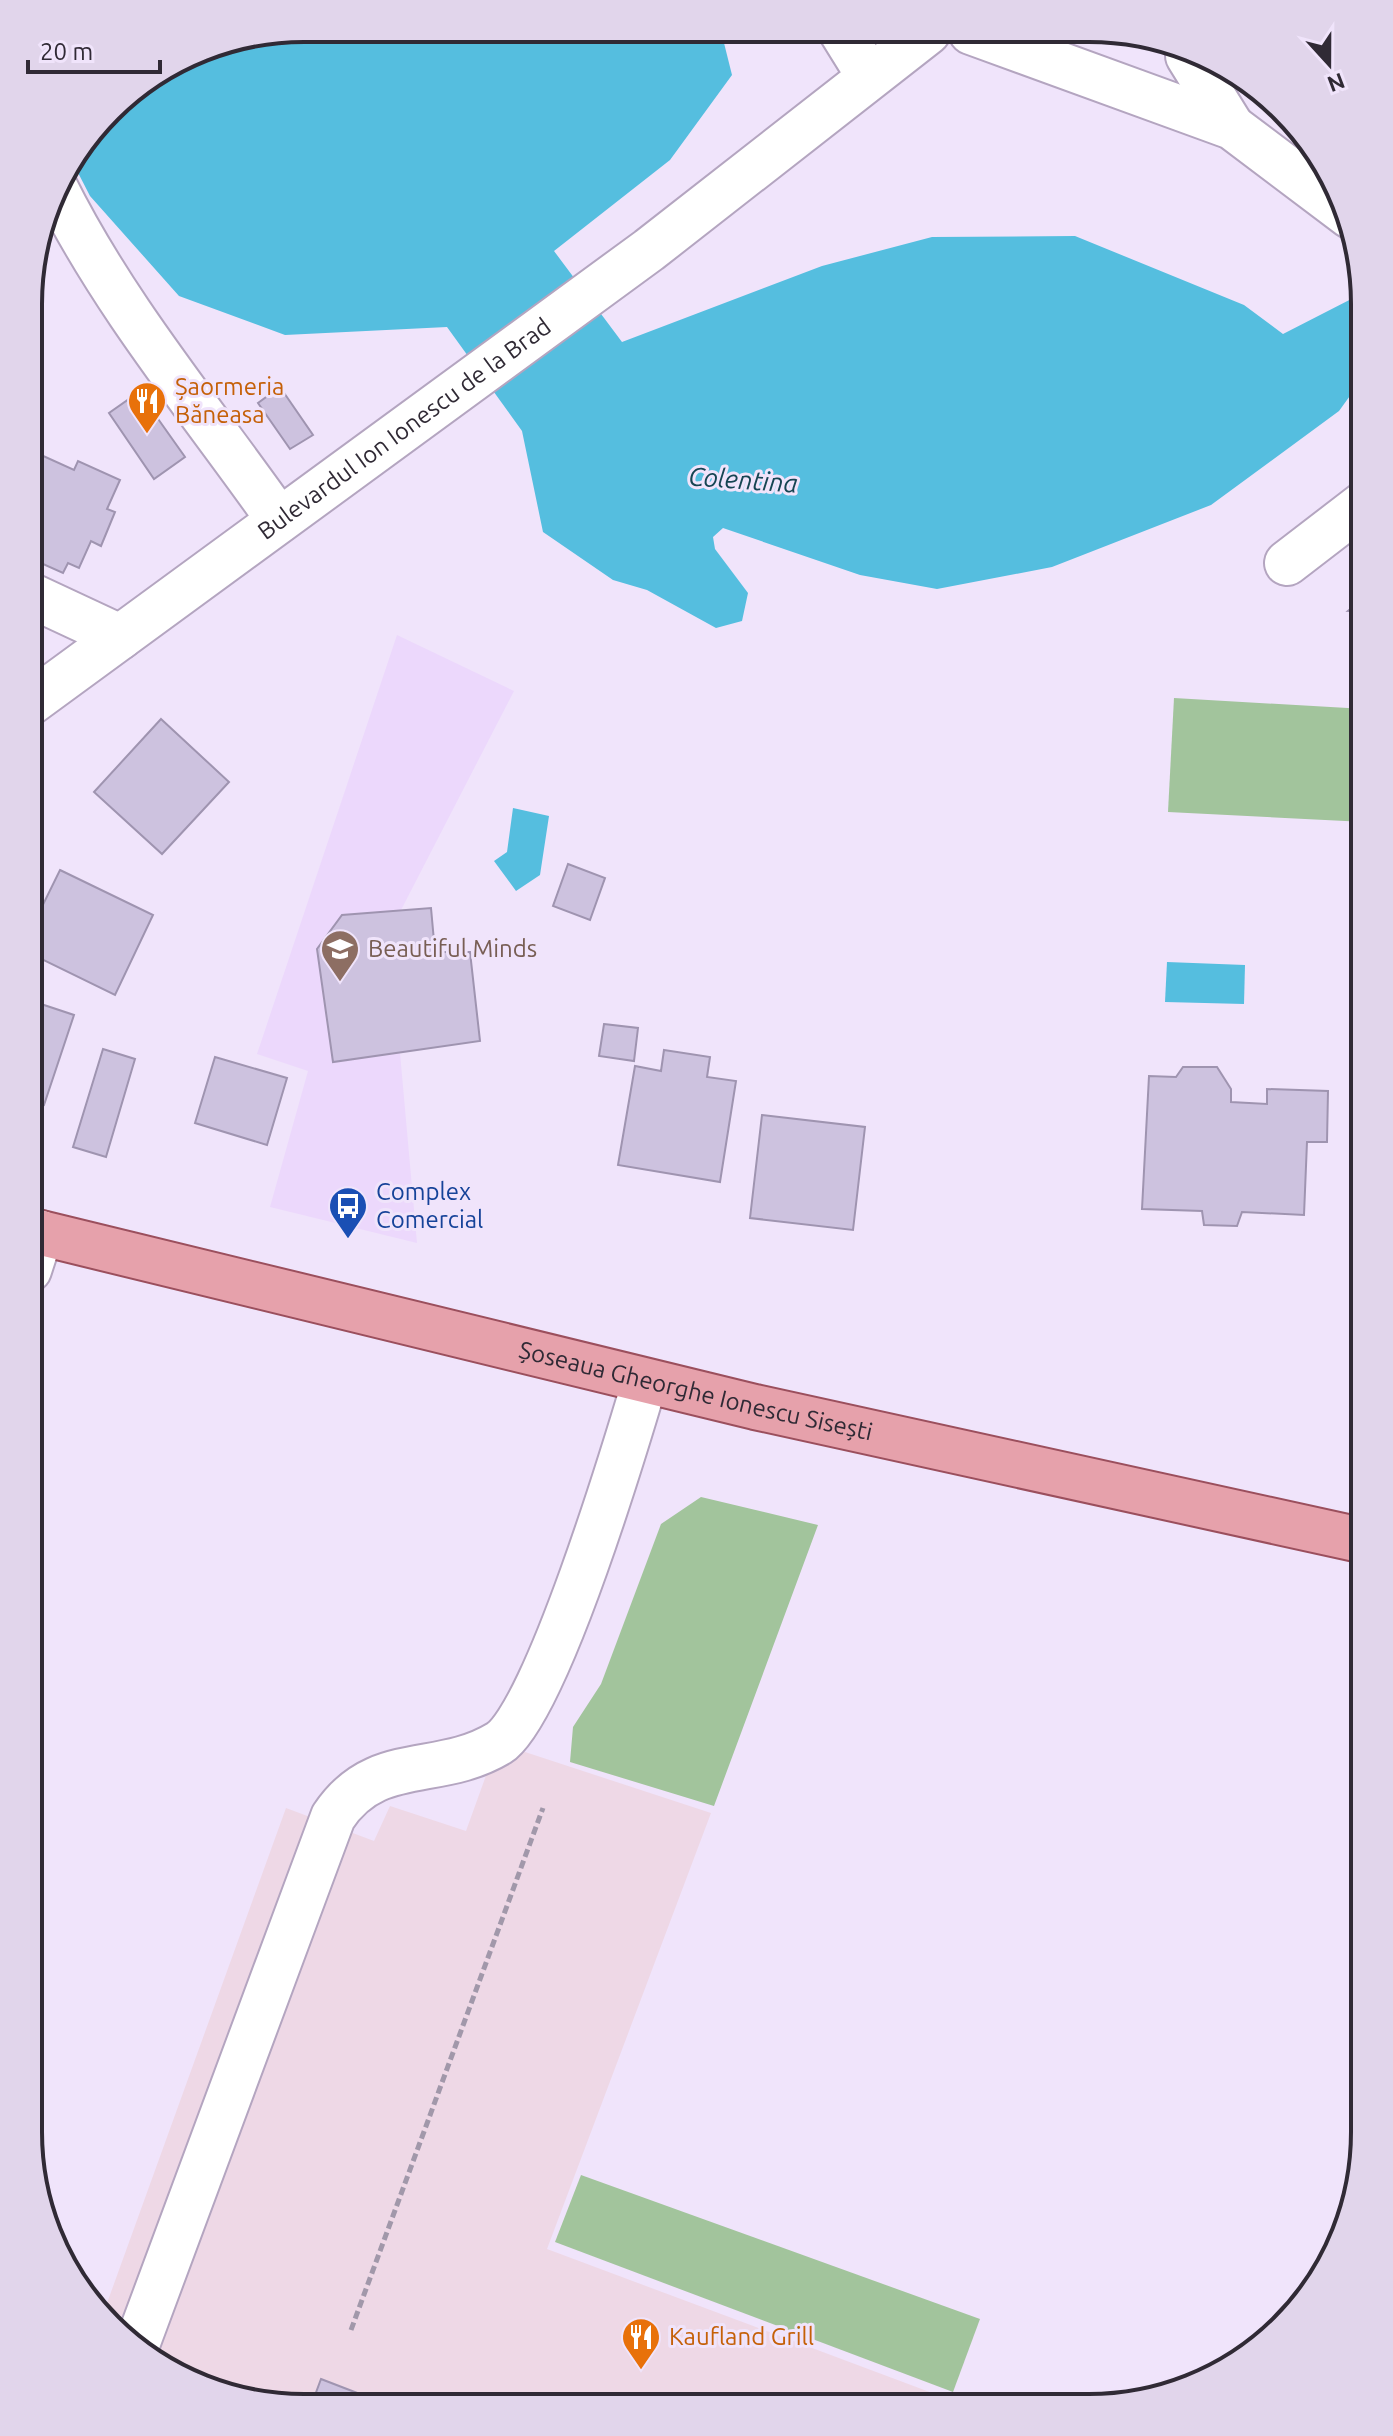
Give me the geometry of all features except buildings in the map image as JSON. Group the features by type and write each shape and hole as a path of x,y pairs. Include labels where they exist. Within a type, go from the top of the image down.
{"main road":[{"name":"Șoseaua Gheorghe Ionescu Sisești","path":"42,1246 1350,1538"}],"street":[{"name":"Bulevardul Ion Ionescu de la Brad","path":"776,150 860,42"},
{"name":"Bulevardul Ion Ionescu de la Brad","path":"42,694 649,250 915,42"},
{"path":"998,42 1232,127 1329,200"},
{"path":"1193,64 1232,127"},
{"path":"63,203 76,230 112,284 279,520"},
{"path":"1287,563 1351,514"},
{"path":"42,601 120,637"},
{"path":"140,2336 333,1817 345,1800 386,1773 442,1765 477,1755 502,1742 522,1721 546,1669 623,1455 645,1381"}],"path":[{"path":"351,2330 543,1808"}],"shaded area":[{"name":"Beautiful Minds","path":"397,635 514,691 400,912 400,1053 417,1243 270,1207 308,1071 257,1054"},
{"path":"522,1751 711,1813 547,2249 935,2394 270,2392 236,2385 173,2359 144,2340 107,2304 286,1808 374,1841 390,1806 466,1831 488,1770"}],"green space":[{"path":"1174,698 1351,708 1351,821 1168,812"},
{"path":"701,1497 818,1525 714,1806 570,1762 573,1727 601,1684 661,1524"},
{"path":"581,2175 980,2319 953,2392 555,2242"}],"water":[{"name":"Colentina","path":"304,42 724,42 732,75 670,160 554,251 622,342 822,266 932,237 1075,236 1244,305 1283,334 1351,299 1351,394 1339,411 1211,505 1052,567 937,589 860,575 723,528 713,537 715,549 748,593 742,621 716,628 647,590 613,580 543,532 522,431 447,327 285,335 179,296 90,196 78,172 96,144 131,107 158,86 188,69 236,51 270,44"},
{"path":"513,808 549,816 540,875 516,891 494,861 507,852"},
{"path":"1167,962 1245,965 1244,1004 1165,1002"}],"place":[{"name":"Șaormeria Băneasa","path":"147,435"},
{"name":"Beautiful Minds","path":"340,983"},
{"name":"Complex Comercial","path":"348,1240"},
{"name":"Kaufland Grill","path":"641,2371"}]}
